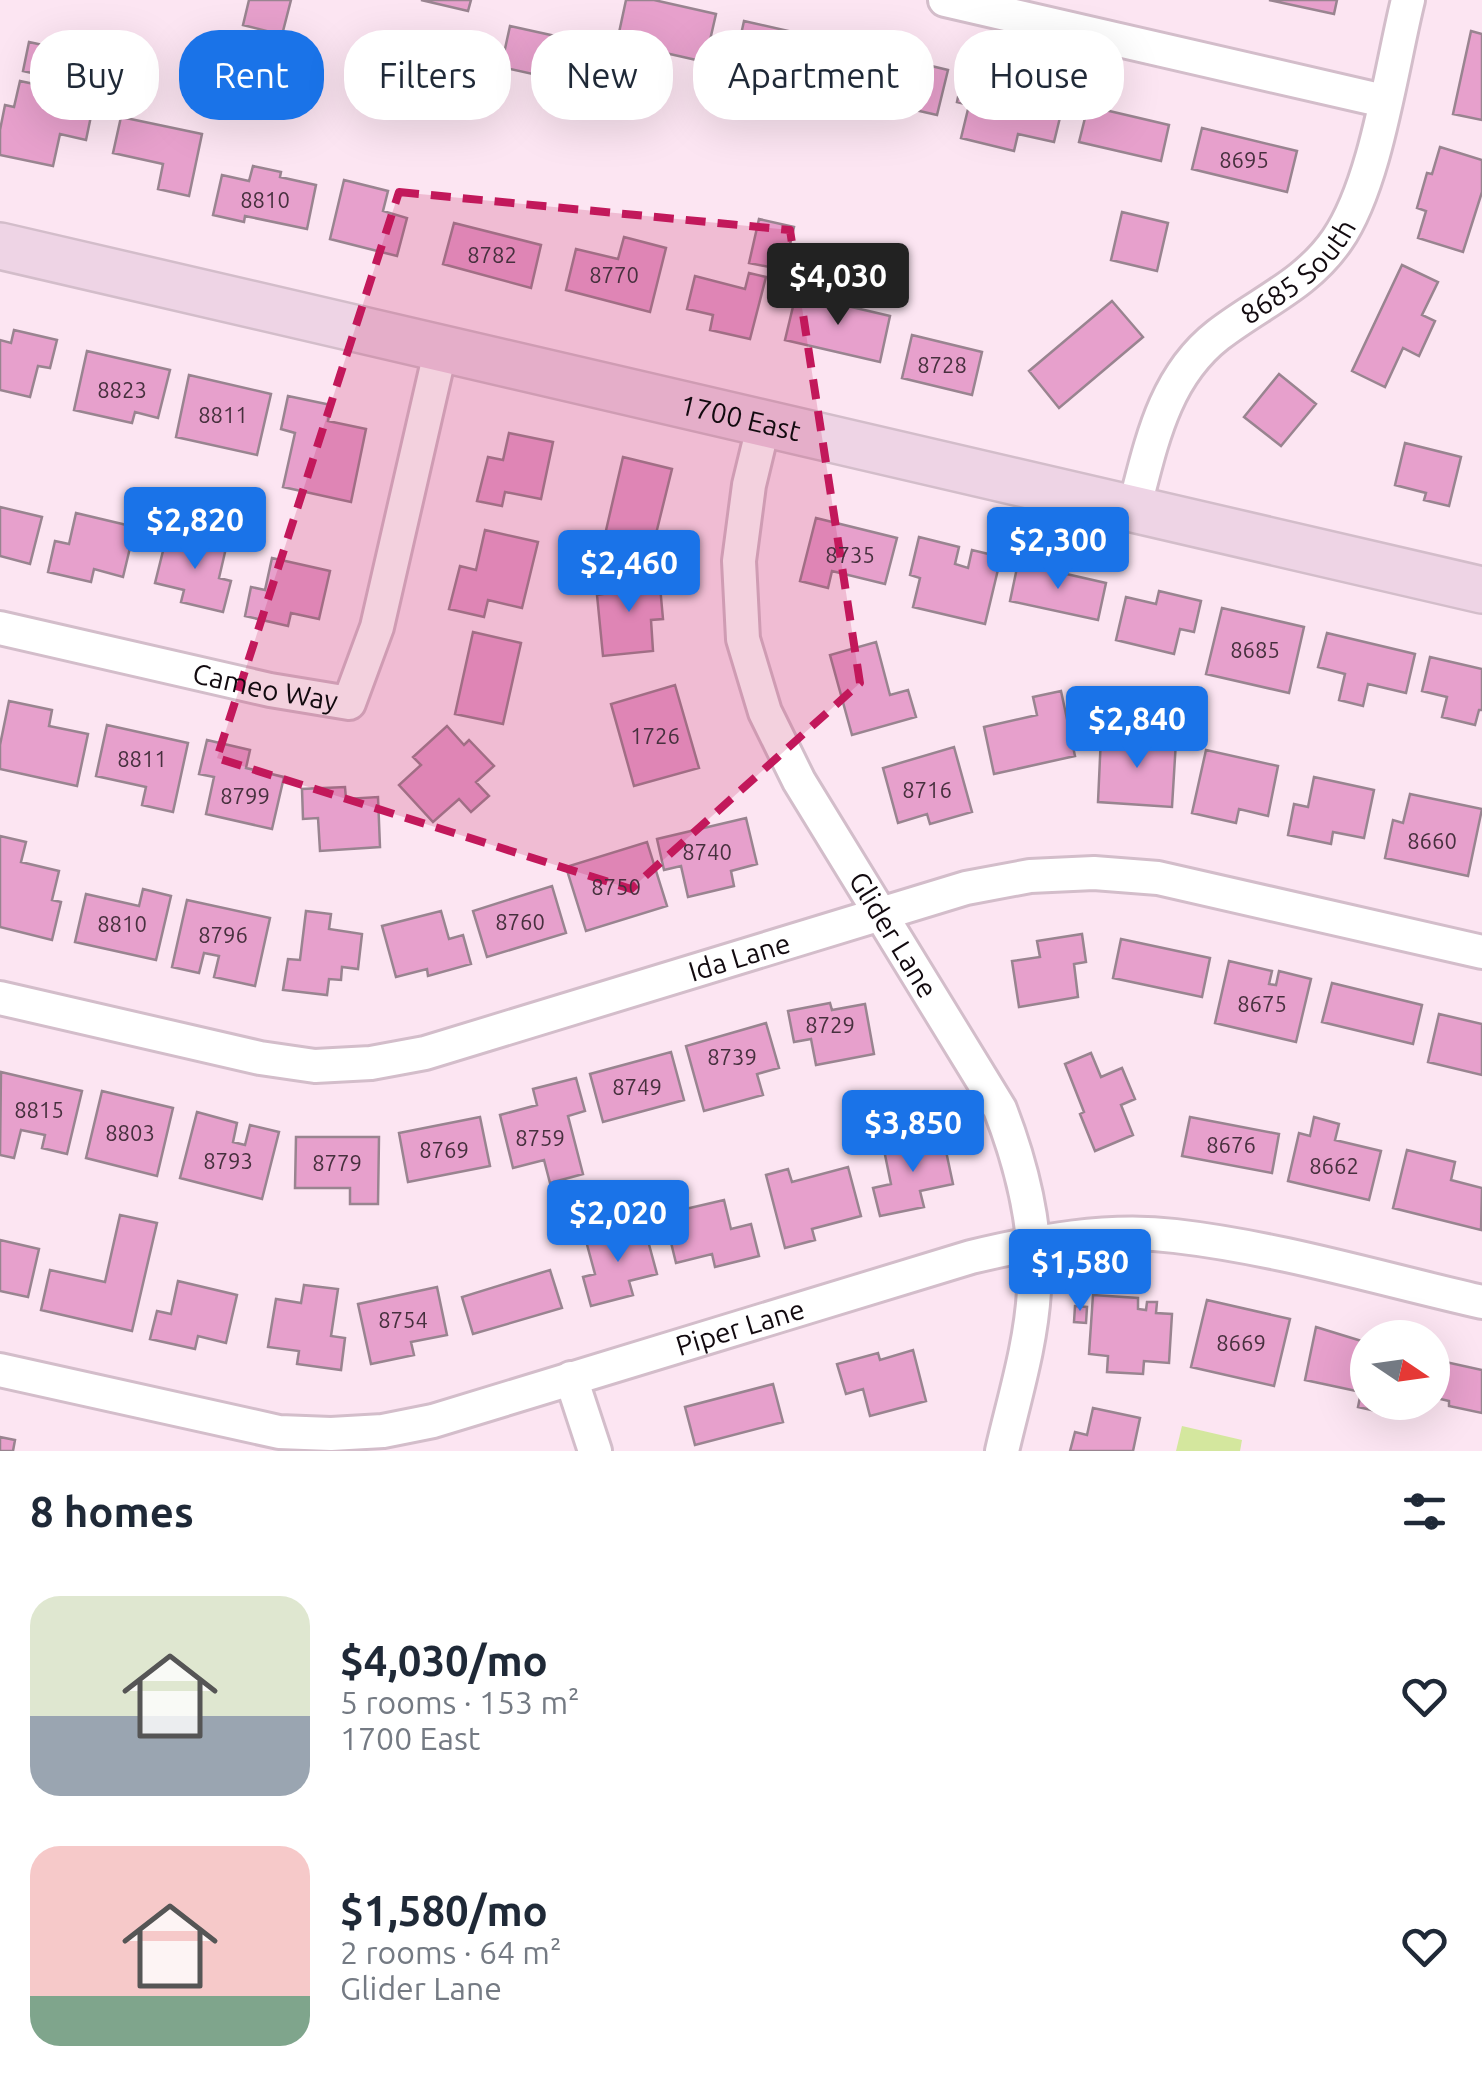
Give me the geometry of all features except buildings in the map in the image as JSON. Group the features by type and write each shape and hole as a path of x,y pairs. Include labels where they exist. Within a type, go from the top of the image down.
{"street":[{"path":"946,0 1384,101"},
{"name":"8685 South","path":"1134,509 1154,431 1190,360 1219,334 1286,292 1315,267 1338,239 1367,175 1408,0"},
{"name":"1700 East","path":"0,246 1482,590"},
{"name":"Cameo Way","path":"0,628 270,690 349,702 377,627 440,348"},
{"name":"Glider Lane","path":"764,423 749,485 739,561 743,639 765,712 799,782 1000,1109 1016,1149 1033,1242 1034,1290 1028,1338 1002,1451"},
{"name":"Ida Lane","path":"0,998 260,1058 316,1066 371,1063 425,1053 882,913 998,882 1094,873 1158,878 1482,952"},
{"name":"Piper Lane","path":"0,1370 279,1432 382,1431 433,1422 971,1257 1033,1242 1094,1234 1172,1236 1249,1248 1482,1302"},
{"path":"571,1378 595,1451"}],"highlighted area":[{"path":"399,192 790,230 860,683 631,889 217,758"}],"green space":[{"path":"1182,1426 1242,1440 1240,1451 1176,1451"}]}
